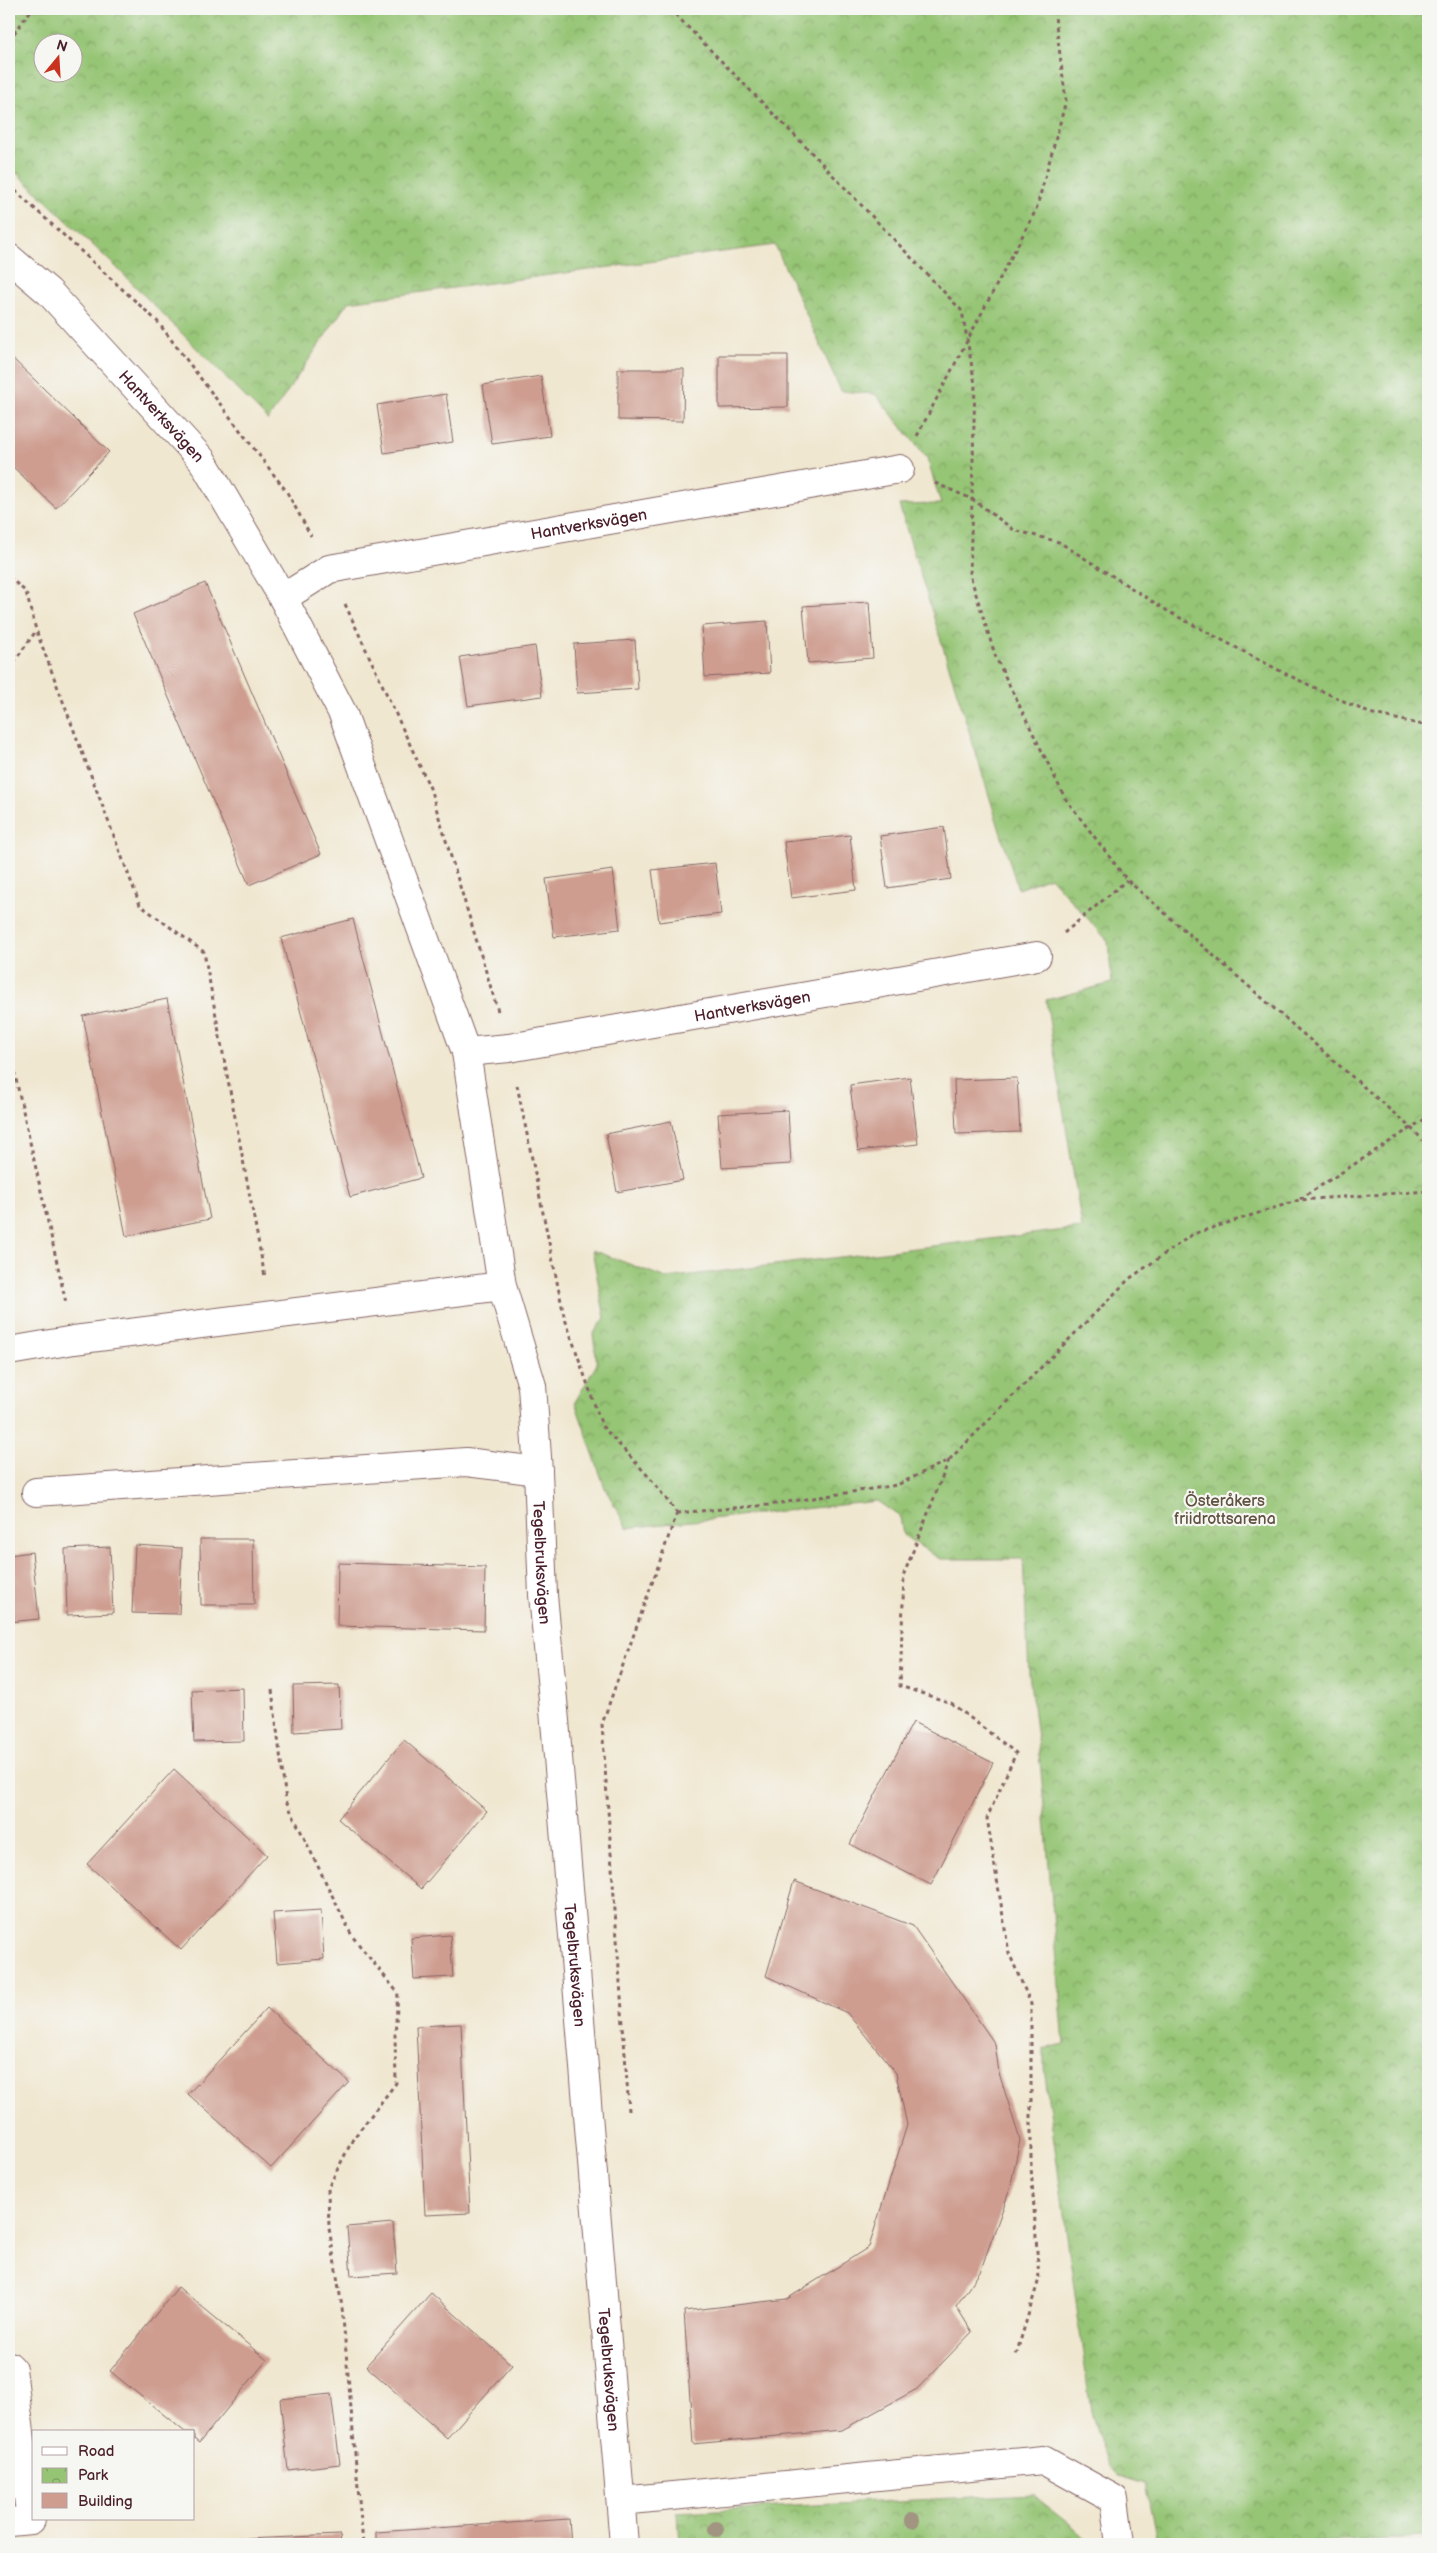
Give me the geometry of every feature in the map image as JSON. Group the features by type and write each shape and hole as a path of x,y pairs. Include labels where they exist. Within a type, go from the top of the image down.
{"street":[{"name":"Hantverksvägen","path":"9,258 49,292 202,460 283,598 343,714 466,1052 502,1286 532,1386"},
{"name":"Hantverksvägen","path":"283,598 329,569 900,469"},
{"name":"Hantverksvägen","path":"466,1052 519,1047 1037,956"},
{"path":"9,1351 74,1340 502,1286"},
{"name":"Tegelbruksvägen","path":"532,1386 538,1471 543,1595 624,2544"},
{"path":"36,1492 466,1462 538,1471"},
{"path":"9,2366 12,2369 31,2520 9,2522"},
{"path":"621,2501 1043,2460 1114,2499 1120,2544"}],"path":[{"path":"9,40 32,9"},
{"path":"670,9 808,149 962,311 975,384 970,575 996,658 1065,798 1127,880 1412,1128 1428,1145"},
{"path":"1054,9 1066,102 1036,210 967,338 900,469 972,499 1014,530 1059,542 1169,612 1288,675 1369,713 1428,726"},
{"path":"9,577 26,592 36,630 140,906 204,952 272,1315"},
{"path":"9,669 36,630"},
{"path":"1037,956 1127,880"},
{"path":"9,1048 74,1340"},
{"path":"1300,1200 1428,1117"},
{"path":"677,1513 768,1505 897,1485 949,1460 1129,1279 1194,1234 1300,1200 1428,1191"},
{"path":"564,1316 602,1426 649,1477 677,1513"},
{"path":"949,1460 904,1574 900,1686 952,1703 1016,1753 987,1818 1009,1954 1031,2004 1031,2167 1038,2279 1016,2355"},
{"path":"628,2112 602,1724 677,1513"},
{"path":"272,1690 286,1801 352,1936 398,1993 395,2036 396,2083 353,2139 328,2188 329,2228 342,2307 363,2544"}],"green space":[{"name":"Österåkers friidrottsarena","path":"9,9 1428,9 1428,2537 1241,2544 1158,2544 1145,2484 1116,2475 1108,2466 1091,2412 1044,2068 1044,2049 1064,2044 1041,1771 1029,1673 1023,1559 940,1559 903,1535 900,1517 877,1501 627,1528 605,1488 575,1402 597,1364 593,1334 605,1318 592,1250 666,1278 1082,1228 1046,1000 1112,983 1108,941 1050,877 1018,889 899,505 941,504 927,458 875,394 841,391 775,245 348,302 268,420 114,265 9,166"},
{"path":"1033,2494 1091,2544 679,2544 677,2512"}],"building":[{"path":"9,355 109,452 56,508 9,463"},
{"path":"719,355 788,355 788,407 719,408"},
{"path":"618,369 684,369 683,421 618,420"},
{"path":"541,376 550,436 492,444 483,385"},
{"path":"446,394 453,442 384,453 377,405"},
{"path":"205,583 321,854 249,885 133,614"},
{"path":"869,602 873,658 808,663 803,606"},
{"path":"767,621 770,673 705,677 702,626"},
{"path":"635,640 638,689 577,693 574,644"},
{"path":"535,646 542,696 468,706 460,657"},
{"path":"944,827 951,879 887,888 880,836"},
{"path":"850,835 856,890 791,898 784,842"},
{"path":"715,863 721,914 659,922 652,870"},
{"path":"613,870 620,929 554,937 546,879"},
{"path":"353,919 421,1178 350,1197 281,938"},
{"path":"167,999 210,1219 126,1236 83,1016"},
{"path":"910,1077 918,1144 858,1151 850,1085"},
{"path":"1017,1078 1020,1132 956,1134 954,1080"},
{"path":"788,1110 791,1164 722,1168 718,1114"},
{"path":"671,1121 683,1180 617,1192 606,1134"},
{"path":"200,1539 253,1539 254,1605 201,1605"},
{"path":"135,1545 182,1548 179,1614 132,1613"},
{"path":"110,1547 113,1613 67,1615 65,1549"},
{"path":"32,1552 39,1619 9,1622 9,1555"},
{"path":"338,1563 485,1567 484,1630 337,1626"},
{"path":"339,1685 341,1729 294,1732 293,1686"},
{"path":"243,1688 244,1741 194,1742 192,1690"},
{"path":"913,1722 993,1763 931,1885 850,1844"},
{"path":"404,1740 487,1811 421,1889 338,1819"},
{"path":"174,1769 267,1855 181,1950 87,1864"},
{"path":"794,1881 913,1926 995,2044 999,2073 1020,2140 1010,2189 980,2272 956,2306 972,2332 917,2389 842,2430 693,2444 684,2311 787,2299 869,2247 907,2125 896,2073 847,2013 766,1976"},
{"path":"321,1910 324,1959 277,1963 273,1913"},
{"path":"450,1935 453,1977 414,1979 411,1938"},
{"path":"267,2008 349,2082 271,2168 188,2094"},
{"path":"461,2024 470,2213 425,2215 416,2026"},
{"path":"393,2223 397,2273 351,2276 347,2227"},
{"path":"178,2287 267,2360 199,2443 195,2440 195,2430 183,2430 110,2371"},
{"path":"431,2293 512,2365 447,2438 366,2366"},
{"path":"331,2394 340,2464 288,2470 280,2399"},
{"path":"569,2519 571,2544 376,2544 376,2532"},
{"path":"340,2535 341,2544 150,2544 150,2543"}]}
